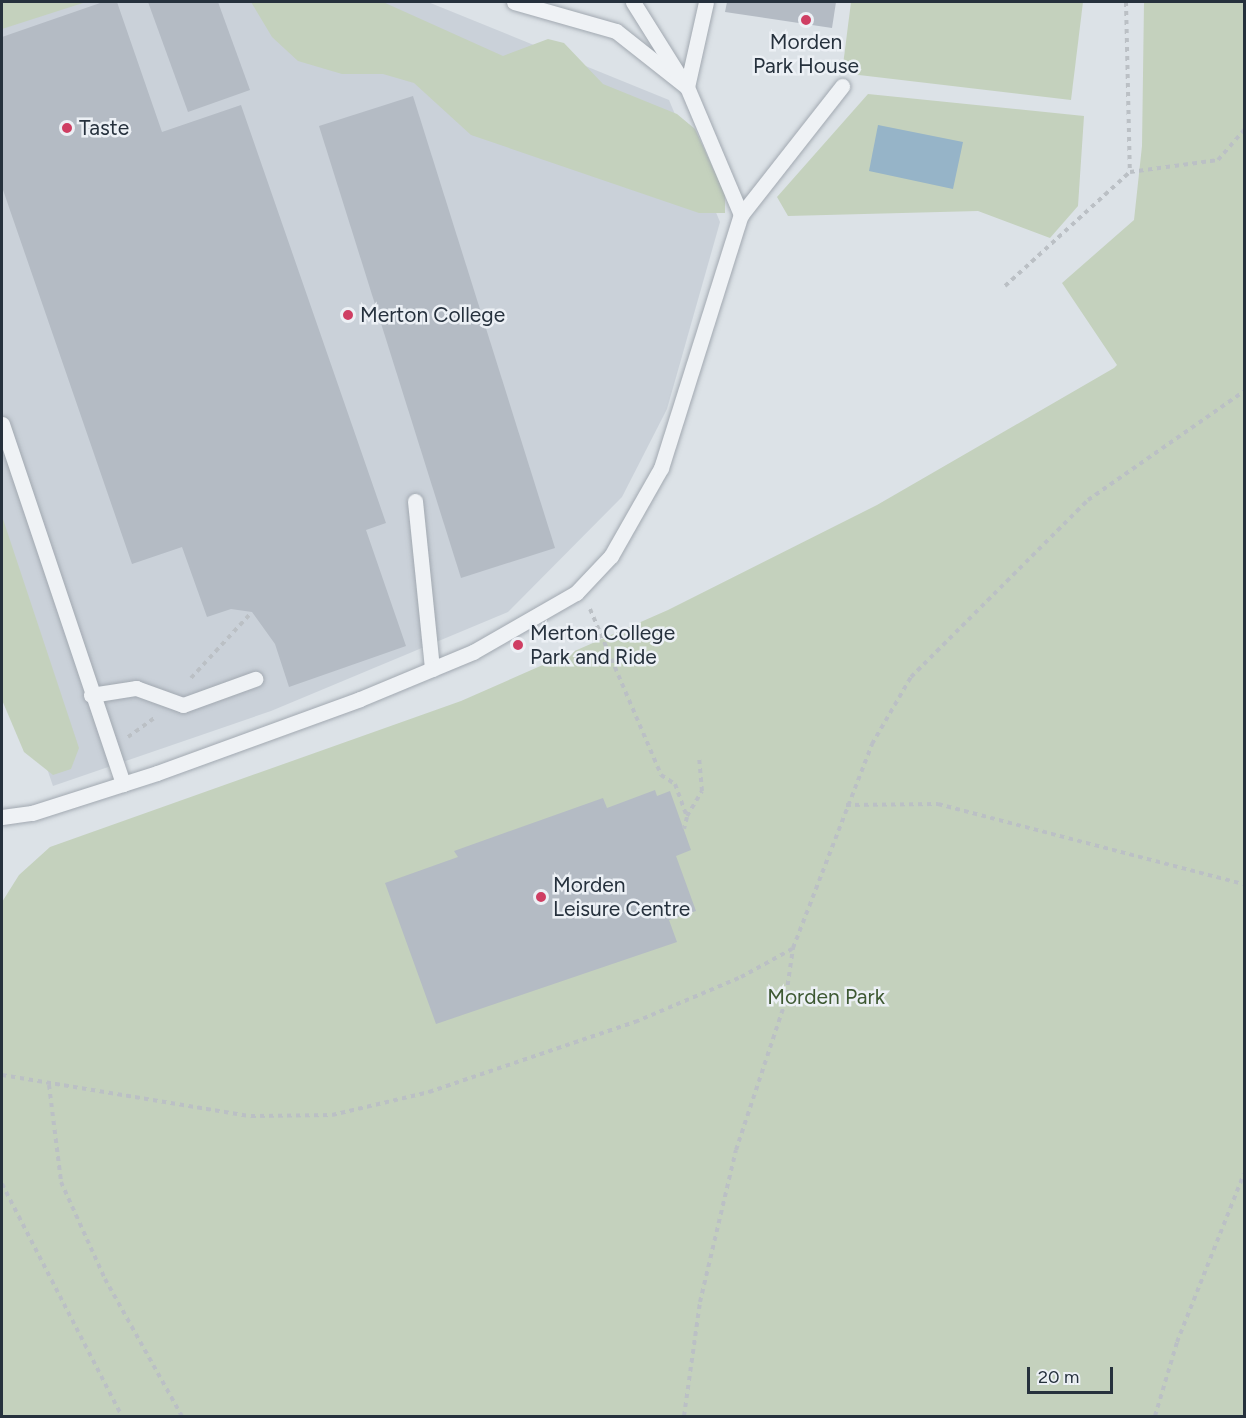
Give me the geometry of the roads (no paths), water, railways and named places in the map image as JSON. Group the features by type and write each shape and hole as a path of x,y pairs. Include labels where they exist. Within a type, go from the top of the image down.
{"lane":[{"path":"514,2 616,32 687,87"},
{"path":"633,2 687,87 741,215"},
{"path":"687,87 706,2"},
{"path":"2,817 123,784 432,669 528,625 576,593 611,556 650,494 741,215 842,86"},
{"path":"2,424 91,695 123,784"},
{"path":"415,501 432,669"},
{"path":"91,695 136,688 183,705 255,679"}],"water":[{"path":"878,125 963,142 953,189 869,171"}],"place":[{"name":"Morden Park House","path":"806,20"},
{"name":"Taste","path":"67,128"},
{"name":"Merton College","path":"348,315"},
{"name":"Merton College Park and Ride","path":"518,645"},
{"name":"Morden Leisure Centre","path":"541,897"}],"park label":[{"name":"Morden Park","path":"826,997"}]}
